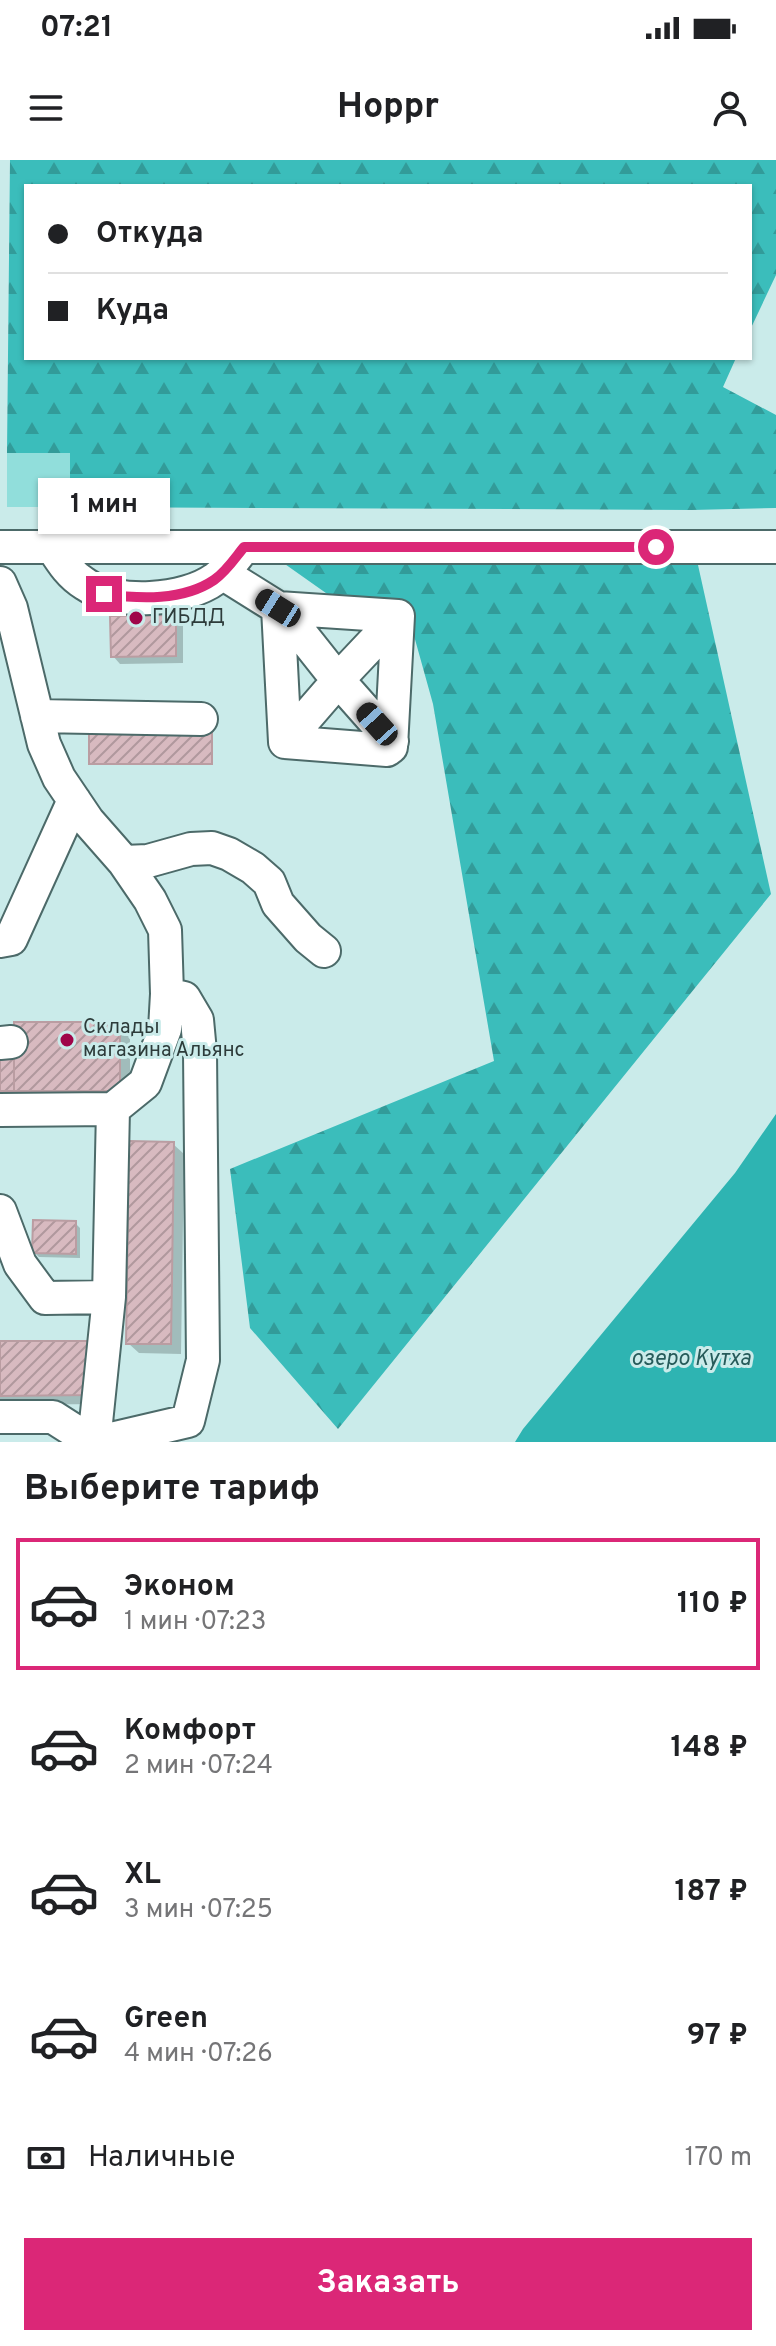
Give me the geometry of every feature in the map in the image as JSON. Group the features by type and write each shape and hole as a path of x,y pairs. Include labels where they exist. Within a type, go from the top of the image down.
{"street":[{"path":"0,547 776,547"},
{"path":"53,548 67,570 86,586 104,594 128,597 173,596 196,589 222,573 244,547"},
{"path":"222,573 283,611 392,741"},
{"path":"0,583 11,608 44,744 54,767 88,821 124,862 150,900 165,930 167,994 165,1029 145,1083 113,1109 0,1110"},
{"path":"278,608 398,616"},
{"path":"278,608 285,742"},
{"path":"285,742 398,616"},
{"path":"285,742 387,750 391,747 398,616"},
{"path":"281,677 395,681"},
{"path":"37,716 201,719"},
{"path":"0,941 11,939 74,800"},
{"path":"124,862 148,861 202,848 229,854 269,882 278,904 324,951"},
{"path":"0,1417 53,1417 95,1442 188,1421 203,1360 200,1052 197,1020 184,998 167,994"},
{"path":"95,1442 109,1297 113,1109"},
{"path":"0,1211 20,1264 45,1298 109,1297"}],"green space":[{"path":"10,160 776,160 776,275 752,326 752,184 24,184 24,360 735,360 723,387 776,415 776,508 70,507 70,453 7,453"},
{"path":"282,562 698,565 771,894 338,1429 250,1328 230,1169 494,1061 433,704 406,607 333,598"}],"shaded area":[{"path":"7,453 70,453 70,507 7,507"}],"water":[{"name":"озеро Кутха","path":"776,1114 776,1442 515,1442 735,1173"}],"building":[{"path":"176,615 176,656 111,657 110,616"},
{"path":"89,731 212,731 212,764 89,764"},
{"name":"Склады магазина Альянс","path":"14,1022 120,1022 120,1091 14,1091"},
{"path":"0,1057 14,1057 14,1091 0,1091"},
{"path":"129,1141 174,1142 171,1344 126,1344"},
{"path":"33,1220 76,1221 76,1254 32,1253"},
{"path":"0,1341 90,1341 89,1395 0,1396"}],"place":[{"name":"ГИБДД","path":"136,618"},
{"name":"Склады магазина Альянс","path":"67,1040"}],"route":[{"path":"104,594 173,596 196,589 214,580 244,547 656,547"}]}
